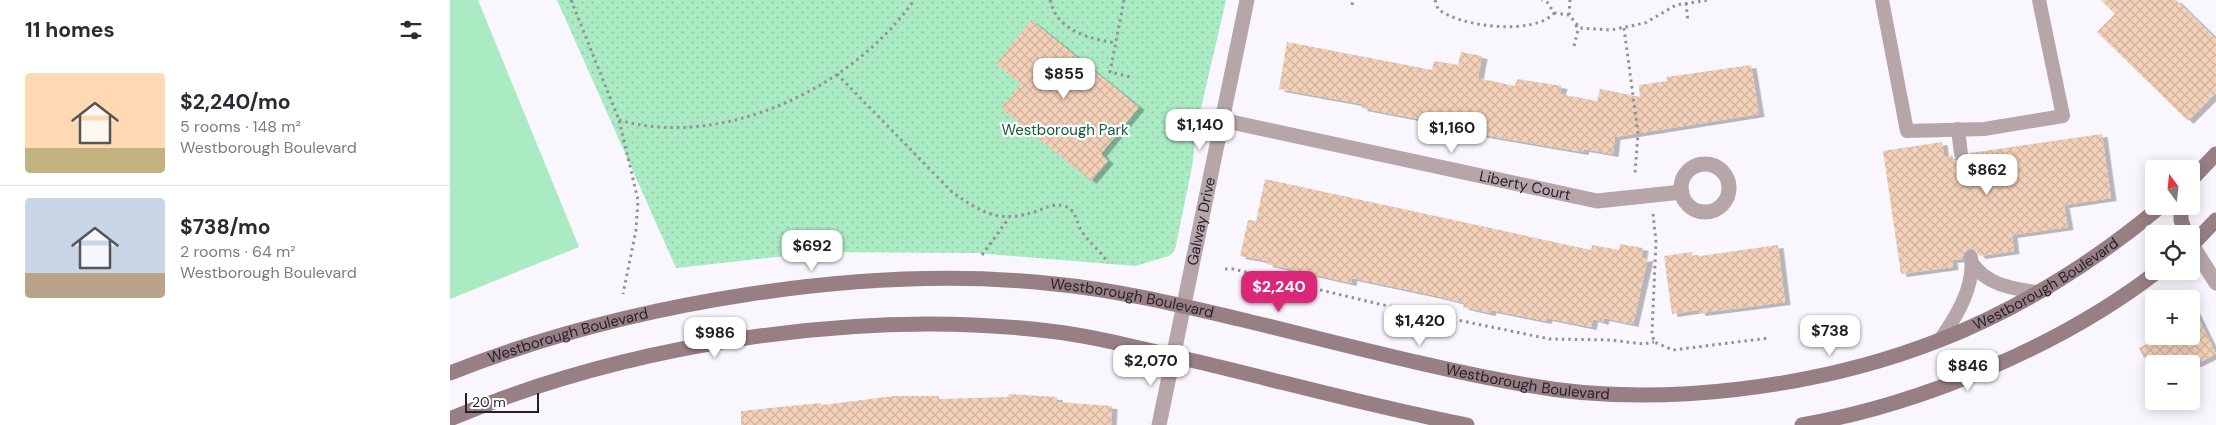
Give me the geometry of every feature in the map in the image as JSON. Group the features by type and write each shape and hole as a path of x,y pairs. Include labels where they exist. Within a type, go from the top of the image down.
{"main road":[{"path":"2200,172 2216,154"},
{"name":"Westborough Boulevard","path":"450,373 533,343 655,312 791,290 856,283 987,279 1055,284 1185,306 1468,374 1532,386 1601,394 1672,395 1738,389 1810,377 1877,361 1940,340 2004,311 2114,243 2150,215"},
{"path":"2200,234 2216,220"},
{"path":"1802,425 1883,405 1953,382 2022,354 2085,320 2145,280"},
{"path":"450,419 546,384 649,356 728,341 857,327 985,325 1050,331 1115,342 1467,425"}],"street":[{"name":"Galway Drive","path":"1159,425 1247,0"},
{"name":"Liberty Court","path":"1222,120 1597,201 1682,192"},
{"path":"2200,258 2216,283"}],"lane":[{"path":"1882,0 1907,131 1984,129 2063,116 2039,0"},
{"path":"1958,129 1961,154"},
{"path":"1940,340 1960,308 1971,260 1977,271 1996,284 2035,292"}],"path":[{"path":"571,0 619,120 638,200 636,230 623,294"},
{"path":"619,120 653,128 690,129 734,120 778,105 808,92 837,74 885,36 914,0"},
{"path":"1050,0 1054,11 1072,31 1081,36 1116,43"},
{"path":"1124,0 1110,72 1130,77"},
{"path":"1352,0 1352,5"},
{"path":"1435,0 1438,9 1442,12 1473,24 1497,26 1526,24 1542,21 1554,13 1569,15"},
{"path":"1542,0 1548,3 1554,13"},
{"path":"1570,0 1569,15 1580,28 1592,30 1624,28 1652,21 1669,8 1686,3 1709,0"},
{"path":"1686,3 1688,22"},
{"path":"1574,46 1578,30 1576,24"},
{"path":"1624,28 1638,132 1635,173"},
{"path":"837,74 952,192 974,208 1000,218 1009,218 1020,217 1053,205 1064,206 1073,211 1081,229 1108,263"},
{"path":"1653,213 1656,242 1652,332 1654,342 1660,347 1673,350 1769,338"},
{"path":"982,255 1009,218"},
{"path":"1225,269 1233,269 1379,304 1550,339 1611,340 1644,344 1654,342"}],"green space":[{"path":"450,0 478,0 579,247 450,299"},
{"name":"Westborough Park","path":"557,0 1226,0 1196,130 1192,167 1175,250 1169,256 1135,266 975,253 821,252 676,268"}],"building":[{"path":"2101,0 2176,0 2216,39 2216,93 2188,121 2097,32 2115,14"},
{"path":"1031,20 1139,107 1101,154 1108,161 1091,181 1001,108 1021,84 996,64"},
{"path":"1287,42 1432,70 1434,61 1458,65 1461,52 1482,56 1478,78 1515,86 1517,79 1562,86 1560,94 1597,101 1600,89 1640,97 1639,85 1667,81 1667,77 1751,65 1759,114 1615,137 1613,154 1584,149 1583,152 1443,128 1444,124 1362,108 1362,104 1279,89"},
{"path":"2102,134 2111,198 2064,205 2068,227 2012,235 2014,251 1980,256 1975,250 1970,248 1964,253 1962,259 1952,260 1953,267 1901,274 1883,151 1942,142 1944,157 1952,155 1954,160 1962,163 1967,161 1970,153"},
{"path":"1265,179 1591,250 1592,245 1619,250 1620,244 1643,248 1641,259 1648,258 1633,324 1604,318 1603,322 1593,319 1591,327 1547,318 1546,321 1491,310 1490,313 1463,307 1464,303 1437,296 1352,278 1351,283 1267,264 1268,261 1240,256 1248,220 1256,221"},
{"path":"1778,245 1785,302 1700,313 1699,310 1672,314 1664,256 1692,252 1693,257"},
{"path":"2200,321 2216,354 2200,362 2200,355 2145,355 2145,360 2139,348 2145,345 2200,345"},
{"path":"1009,394 1057,397 1057,402 1112,406 1111,425 741,425 741,411 821,403 822,405 894,396 939,396 939,399 1008,397"}]}
